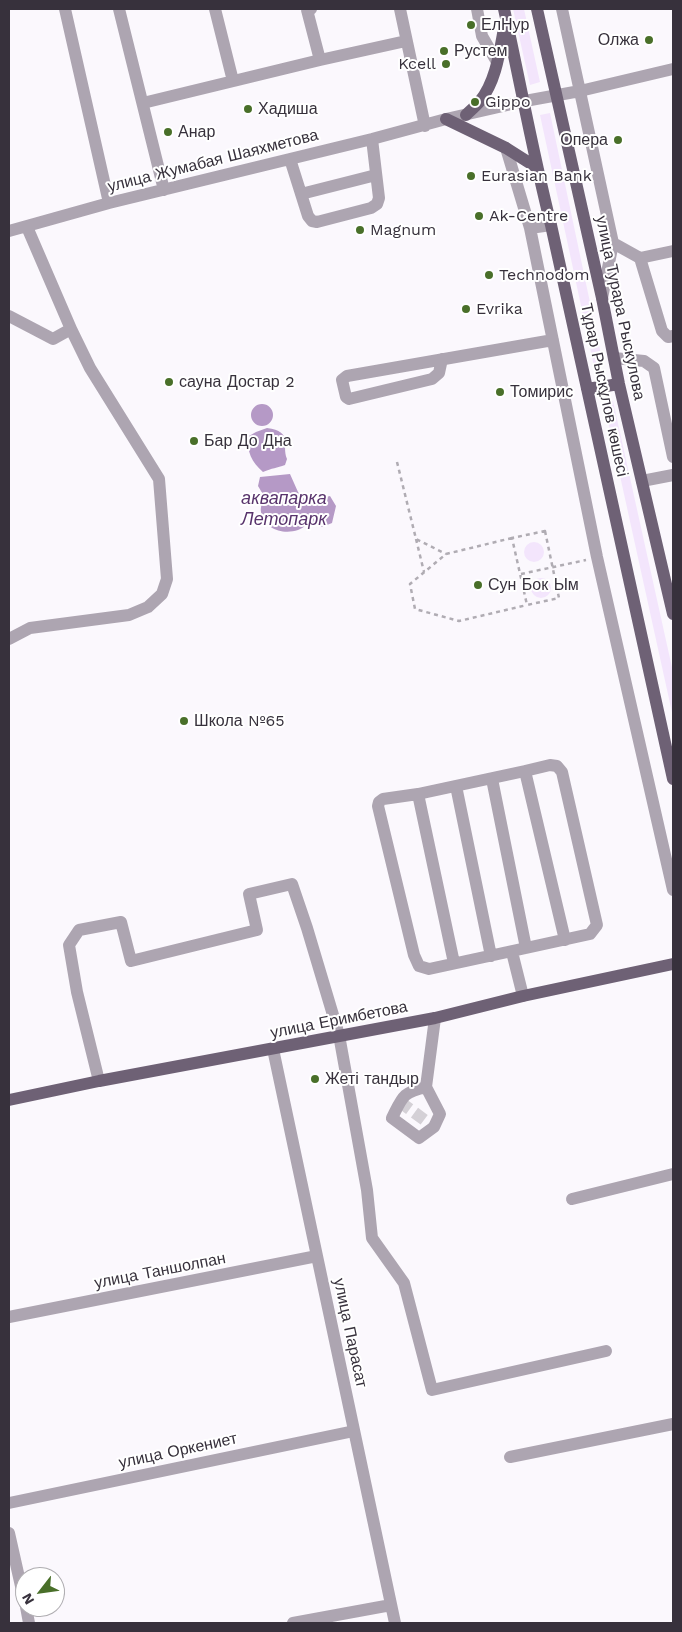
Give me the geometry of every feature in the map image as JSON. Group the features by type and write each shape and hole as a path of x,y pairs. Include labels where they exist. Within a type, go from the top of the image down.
{"main road":[{"name":"улица Турара Рыскулова","path":"538,9 602,298 619,384 673,614"},
{"path":"466,115 481,100 490,83 497,62 505,13"},
{"name":"Тұрар Рыскұлов көшесі","path":"505,13 525,101 536,167 551,225 673,779"},
{"path":"446,119 506,148 536,167"},
{"path":"587,389 619,384"},
{"name":"улица Еримбетова","path":"9,1100 99,1081 436,1018 523,996 673,964"}],"street":[{"path":"65,9 110,203"},
{"path":"120,9 164,190"},
{"path":"215,9 233,81"},
{"path":"311,9 307,10 320,60"},
{"path":"400,9 425,126"},
{"path":"476,9 482,36 497,62"},
{"path":"562,9 613,243 602,298"},
{"path":"143,103 406,41"},
{"path":"525,101 580,92 673,69"},
{"name":"улица Жумабая Шаяхметова","path":"9,231 110,203 525,101"},
{"path":"290,159 308,216 312,221 317,222 372,208 377,204 379,198 372,139"},
{"path":"506,148 530,228 597,558 673,890"},
{"path":"301,194 376,175"},
{"path":"530,228 551,225"},
{"path":"9,639 30,628 129,615 148,607 162,594 167,579 159,479 90,368 27,227"},
{"path":"613,243 640,258 673,251"},
{"path":"640,258 662,331 668,337 673,336"},
{"path":"9,316 53,339 71,329"},
{"path":"442,359 439,373 432,379 350,399 346,397 342,380 347,376 442,359 553,340"},
{"path":"614,358 644,361 654,368 673,457"},
{"path":"642,481 673,475"},
{"path":"550,765 557,766 562,772 597,925 590,934 565,940 430,969 419,966 414,955 378,806 379,802 492,779 550,765"},
{"path":"525,771 565,940"},
{"path":"492,779 526,948"},
{"path":"456,786 491,956"},
{"path":"418,794 454,963"},
{"path":"99,1081 77,992 69,945 79,930 120,922 131,961 257,930 248,894 292,884 308,928 339,1035 367,1190 372,1238 404,1283 432,1390 606,1351"},
{"path":"512,952 523,996"},
{"path":"426,1087 436,1018"},
{"name":"улица Парасат","path":"273,1049 395,1623"},
{"path":"572,1199 673,1174"},
{"name":"улица Таншолпан","path":"9,1318 317,1256"},
{"path":"510,1457 673,1424"},
{"name":"улица Оркениет","path":"9,1503 354,1431"},
{"path":"9,1533 16,1567"},
{"path":"293,1623 391,1605"}],"path":[{"path":"397,462 424,572"},
{"path":"545,531 559,598 460,622 416,609 410,584 446,554 512,538 545,531"},
{"path":"512,538 527,605"},
{"path":"416,539 446,554"},
{"path":"520,574 597,558"}],"shaded area":[{"path":"513,9 524,9 540,82 530,85"},
{"path":"550,113 603,364 594,366 540,115"},
{"path":"613,401 673,672 673,717 604,403"},
{"path":"534,542 541,545 544,552 541,559 534,562 527,559 524,552 527,545"},
{"path":"541,578 548,581 551,588 548,595 541,598 534,595 531,588 534,581"}],"water":[{"path":"262,404 270,407 273,415 270,423 262,426 254,423 251,415 254,407"},
{"path":"267,428 281,432 284,436 287,459 285,465 263,472 249,452 248,442 249,436"},
{"name":"аквапарка Летопарк","path":"290,474 298,492 307,502 330,496 336,506 332,523 322,527 312,522 298,530 286,532 275,529 266,523 261,512 264,496 258,486 260,477"}],"tunnel":[{"path":"400,1102 434,1127"}],"place":[{"name":"ЕлНур","path":"471,25"},
{"name":"Олжа","path":"649,40"},
{"name":"Рустем","path":"444,51"},
{"name":"Kcell","path":"446,64"},
{"name":"Gippo","path":"475,102"},
{"name":"Хадиша","path":"248,109"},
{"name":"Анар","path":"168,132"},
{"name":"Опера","path":"618,140"},
{"name":"Eurasian Bank","path":"471,176"},
{"name":"Ak-Centre","path":"479,216"},
{"name":"Magnum","path":"360,230"},
{"name":"Technodom","path":"489,275"},
{"name":"Evrika","path":"466,309"},
{"name":"сауна Достар 2","path":"169,382"},
{"name":"Томирис","path":"500,392"},
{"name":"Бар До Дна","path":"194,441"},
{"name":"Сун Бок Ым","path":"478,585"},
{"name":"Школа №65","path":"184,721"},
{"name":"Жеті тандыр","path":"315,1079"}]}
